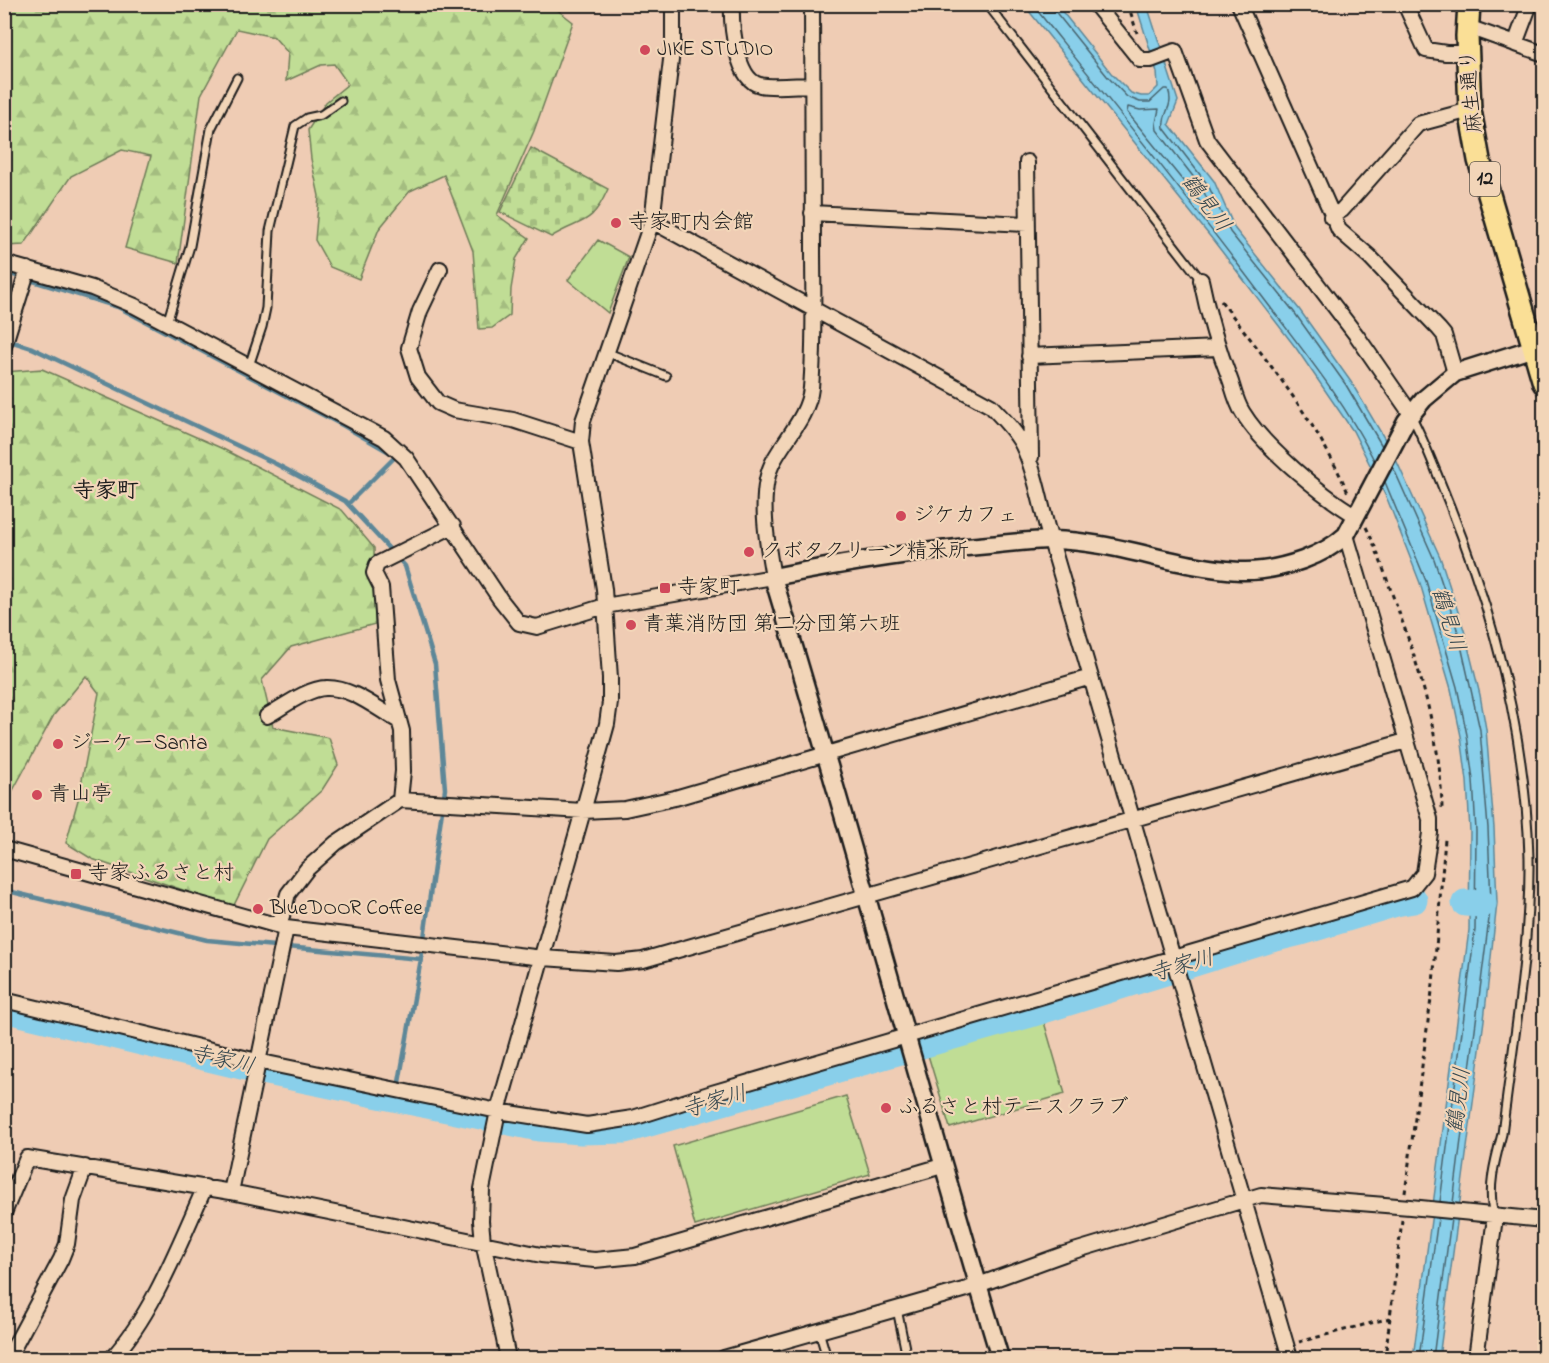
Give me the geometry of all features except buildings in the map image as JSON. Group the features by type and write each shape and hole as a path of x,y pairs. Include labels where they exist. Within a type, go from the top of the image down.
{"main road":[{"name":"麻生通り","path":"1469,4 1470,110 1479,160 1536,337 1545,384"}],"street":[{"path":"508,1359 483,1242 482,1188 498,1111 543,958 607,724 610,678 604,589 581,442 585,413 652,220 673,43 673,4"},
{"path":"732,4 731,23 740,63 750,80 759,85 812,85"},
{"path":"812,4 813,307 809,402 773,461 766,489 766,524 773,577 909,1044 942,1167 1000,1359"},
{"path":"1095,4 1140,60 1151,60 1175,51 1208,140 1357,336 1408,418"},
{"path":"1239,4 1331,217 1339,230 1370,257 1444,335 1455,373"},
{"path":"1405,4 1426,50 1468,53"},
{"path":"1515,44 1530,4"},
{"path":"1468,27 1545,54"},
{"path":"1331,217 1342,210 1418,124 1470,110"},
{"path":"1026,162 1031,468"},
{"path":"812,213 1027,224"},
{"path":"652,220 991,406 1024,447 1288,1352"},
{"path":"4,263 92,288 135,306 384,438 406,458 519,623 537,627 605,606 930,550 1052,540 1098,543 1203,566 1240,571 1288,565 1335,545 1346,535 1356,506 1408,418 1434,389 1455,373 1536,337"},
{"path":"4,346 28,269"},
{"path":"441,270 420,311 409,348 418,377 438,403 453,410 513,420 581,442"},
{"path":"1201,280 1218,348 1242,411 1252,425 1300,474 1324,494 1356,506"},
{"path":"1029,356 1218,348"},
{"path":"400,801 403,771 402,731 388,680 381,587 374,573 377,564 453,526"},
{"path":"4,1000 257,1061 498,1111 587,1125 633,1118 909,1044 1176,965 1412,888 1424,873 1430,819 1346,535"},
{"path":"231,1192 288,894 307,869 336,843 400,801 583,811 625,809 675,798 1091,677"},
{"path":"267,716 299,697 325,688 346,691 399,721"},
{"path":"4,849 282,928 543,958 616,963 643,960 1406,741"},
{"path":"4,1213 27,1158 205,1187 483,1242 541,1256 596,1260 635,1256 942,1167"},
{"path":"10,1359 67,1244 73,1200 85,1167"},
{"path":"112,1359 123,1347 153,1298 205,1187"},
{"path":"724,1359 978,1285 1064,1254 1261,1195 1545,1220"},
{"path":"1476,1359 1494,1225 1489,1215"}],"lane":[{"path":"987,4 1201,280"},
{"path":"167,323 190,246 211,129 237,78"},
{"path":"249,366 266,308 270,231 295,126 307,118 321,115 341,101"},
{"path":"606,352 666,376"},
{"path":"1408,418 1463,538 1477,576 1509,696 1518,739 1523,784 1528,859 1525,945 1502,1134 1496,1154 1489,1215"},
{"path":"897,1309 907,1359"},
{"path":"819,1331 827,1359"}],"path":[{"path":"1219,298 1283,380 1311,423 1336,466 1378,552 1408,635 1436,742 1442,817"},
{"path":"1385,1359 1407,1207 1444,867 1444,834"},
{"path":"1288,1352 1390,1318"}],"green space":[{"path":"520,4 523,7 551,5 573,22 534,131 497,215 529,238 516,259 510,315 492,328 479,329 473,251 444,175 410,191 379,229 359,279 330,267 315,240 319,196 311,159 308,130 326,102 348,84 334,64 321,65 286,81 288,53 274,37 237,29 201,95 178,263 125,248 151,156 122,150 71,176 24,245 5,246 4,5"},
{"path":"531,148 608,189 591,216 551,237 500,212"},
{"path":"598,240 629,257 608,313 568,280"},
{"path":"42,369 221,448 342,510 374,548 375,624 291,647 262,680 273,727 329,738 338,765 322,790 267,839 233,907 92,859 66,843 78,800 99,693 86,676 54,715 5,805 5,372"},
{"path":"1544,723 1544,808 1540,808 1540,724"},
{"path":"1044,1022 1065,1094 950,1128 928,1055"},
{"path":"846,1096 870,1174 695,1226 673,1146"}],"water":[{"name":"鶴見川","path":"1024,5 1057,5 1111,73 1131,93 1149,96 1158,87 1157,72 1136,5 1147,5 1178,101 1169,124 1214,181 1235,229 1299,309 1351,382 1393,453 1440,557 1464,630 1486,729 1497,903 1484,1020 1439,1358 1413,1358 1469,930 1470,831 1461,736 1451,689 1420,583 1388,501 1353,431 1296,348 1213,240"}],"waterway":[{"path":"4,272 118,307 344,426 396,456 348,504"},
{"path":"7,340 32,348 276,464 345,501 405,566 435,664 445,789 421,959 396,1099"},
{"path":"4,890 207,940 421,959"},
{"name":"寺家川","path":"4,1009 263,1071 539,1128 581,1131 625,1130 1027,1015 1268,940 1396,903 1414,900"},
{"name":"寺家川","path":"1465,903 1483,904"}],"place":[{"name":"JIKE STUDIO","path":"645,50"},
{"name":"寺家町内会館","path":"616,223"},
{"name":"ジケカフェ","path":"901,516"},
{"name":"クボタクリーン精米所","path":"749,552"},
{"name":"寺家町","path":"665,588"},
{"name":"青葉消防団 第二分団第六班","path":"631,625"},
{"name":"ジーケーSanta","path":"58,744"},
{"name":"青山亭","path":"37,795"},
{"name":"寺家ふるさと村","path":"76,874"},
{"name":"BlueDOOR Coffee","path":"258,909"},
{"name":"ふるさと村テニスクラブ","path":"886,1108"}],"district":[{"name":"寺家町","path":"106,492"}]}
